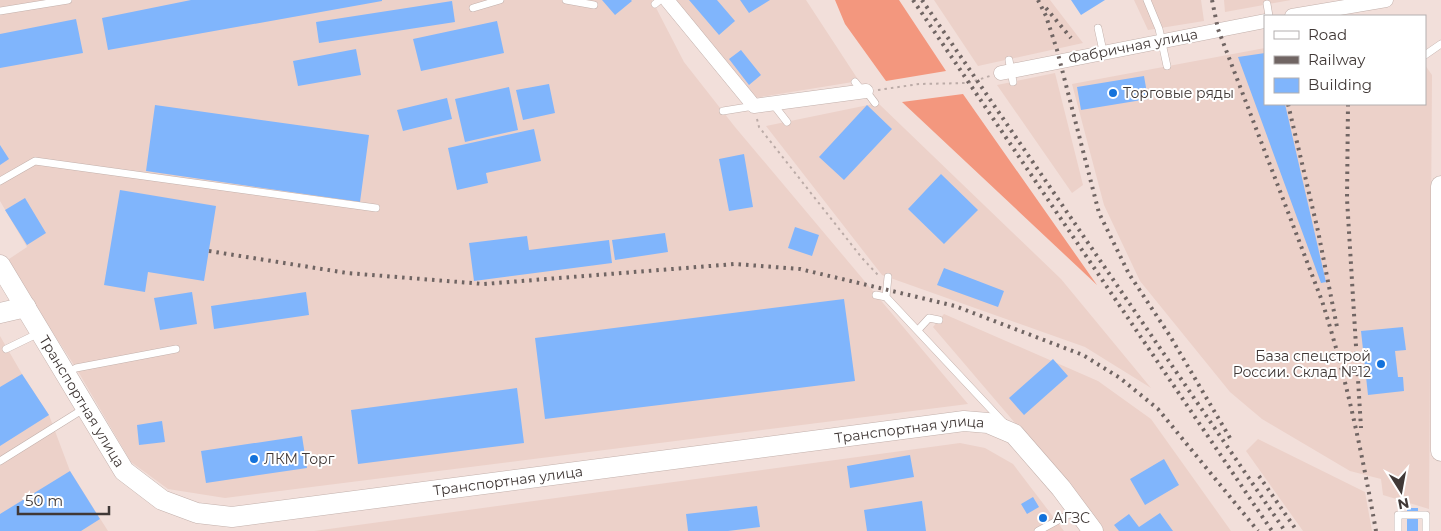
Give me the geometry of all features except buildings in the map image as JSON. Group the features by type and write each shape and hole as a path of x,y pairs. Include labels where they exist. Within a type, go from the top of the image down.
{"street":[{"path":"1298,15 1386,0"},
{"path":"661,1 754,106 861,88"},
{"name":"Фабричная улица","path":"1009,71 1264,21"},
{"path":"1441,186 1438,403 1441,451"},
{"name":"Транспортная улица","path":"0,265 124,471 162,500 197,513 232,518 964,421 988,423 1014,434 1093,531"},
{"path":"0,313 26,307"}],"lane":[{"path":"0,11 68,0"},
{"path":"473,8 500,0"},
{"path":"566,0 594,5"},
{"path":"1146,0 1162,40 1166,66"},
{"path":"1267,4 1269,15"},
{"path":"1098,28 1103,52"},
{"path":"1426,54 1441,44"},
{"path":"861,88 875,104"},
{"path":"773,104 787,122"},
{"path":"723,111 754,106"},
{"path":"0,181 35,161 376,208"},
{"path":"886,297 887,278"},
{"path":"876,295 886,297 1014,434"},
{"path":"918,330 929,318 939,320"},
{"path":"6,349 41,332"},
{"path":"66,374 76,368 176,349"},
{"path":"0,461 86,408"},
{"path":"1038,531 1077,510"},
{"path":"1398,531 1398,515 1426,515 1426,531"}],"path":[{"path":"861,88 968,83 1009,71"},
{"path":"754,106 759,127 862,258 878,275 887,278"}],"shaded area":[{"path":"0,0 652,0 684,62 735,127 968,404 225,498 168,489 131,462 76,368 6,261 27,247 0,201"},
{"path":"674,0 806,0 859,81 755,98"},
{"path":"835,0 899,0 946,71 886,81 845,24"},
{"path":"934,0 1050,0 1083,43 978,66"},
{"path":"1134,0 1201,0 1204,21 1148,30"},
{"path":"1224,0 1291,0 1225,12"},
{"path":"1264,48 1264,105 1426,105 1426,66 1432,75 1429,509 1383,495 1381,479 1350,471 1262,419 1230,392 1140,281 1104,205 1072,84"},
{"path":"1055,73 1083,185 1072,193 997,85"},
{"path":"963,94 1097,285 902,102"},
{"path":"878,103 1061,279 1151,388 1085,347 882,275 766,126"},
{"path":"944,314 1098,381 1151,419 1231,531 1100,531 1045,458 933,327"},
{"path":"0,336 49,415 70,471 108,531 0,531"},
{"path":"1258,439 1365,492 1372,531 1303,531 1246,451"},
{"path":"960,443 985,448 1013,464 1064,531 314,531"}],"railway":[{"path":"913,0 1272,531"},
{"path":"922,0 1285,531"},
{"path":"1038,0 1046,16 1057,50 1099,213 1129,274 1170,336 1230,438"},
{"path":"1212,0 1218,29 1322,301 1353,415 1376,531"},
{"path":"1046,8 1071,38"},
{"path":"1288,105 1318,231 1337,327"},
{"path":"1348,105 1347,199 1361,428"},
{"path":"209,251 347,273 484,284 735,264 800,269 955,306 1083,355 1120,378 1158,409 1258,531"},
{"path":"1259,476 1297,531"}],"place":[{"name":"Торговые ряды","path":"1113,93"},
{"name":"База спецстрой России. Склад №12","path":"1381,364"},
{"name":"ЛКМ Торг","path":"254,459"},
{"name":"АГЗС","path":"1043,518"}]}
